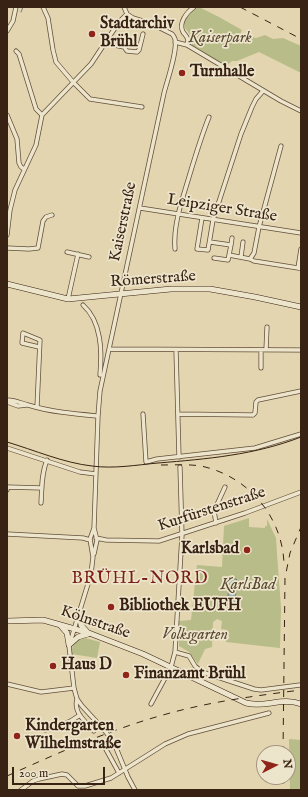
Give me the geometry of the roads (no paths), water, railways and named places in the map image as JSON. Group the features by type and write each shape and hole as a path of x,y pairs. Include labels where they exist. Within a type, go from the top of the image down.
{"main road":[{"name":"Römerstraße","path":"7,284 68,299 171,289 210,289 301,307"},
{"path":"69,645 78,637 89,634 81,625 79,614"},
{"name":"Kölnstraße","path":"7,621 39,620 89,634 143,654 246,703 258,706 287,701 301,704"},
{"path":"61,625 67,633 69,645"}],"street":[{"path":"7,31 13,20 16,7"},
{"path":"44,7 48,18 56,62 73,82 90,99 142,107"},
{"path":"124,7 127,14 133,18 152,24 172,34 175,42 187,45 263,91 301,111"},
{"path":"187,45 188,40 182,30 182,22 189,11 194,7"},
{"path":"7,235 10,210 14,194 36,145 42,115 91,64 119,22 127,14"},
{"path":"106,41 114,45 124,47 127,51 137,52 139,50 143,34"},
{"name":"Kaiserstraße","path":"69,645 91,574 94,540 98,402 175,42"},
{"path":"16,51 19,54 36,109 42,115"},
{"path":"202,218 197,249 208,250 214,220 248,118 256,99 263,91"},
{"path":"7,115 17,139 20,167 24,169"},
{"path":"175,249 178,215 209,117"},
{"path":"250,258 254,253 259,227 281,146"},
{"name":"Leipziger Straße","path":"140,208 301,233"},
{"path":"7,248 38,248 43,221 46,217 52,215"},
{"path":"214,258 228,260 232,238"},
{"path":"210,242 230,245"},
{"path":"240,257 243,242"},
{"path":"229,255 300,269 301,249"},
{"path":"67,252 89,257"},
{"path":"68,299 78,254"},
{"path":"83,305 91,315 97,328 101,355 100,375"},
{"path":"261,368 267,327"},
{"path":"37,407 40,340 23,333 22,343 39,347"},
{"path":"109,350 301,350"},
{"path":"176,350 179,457"},
{"path":"101,355 108,356"},
{"path":"178,414 253,415 255,413 256,402 258,400 301,391"},
{"path":"7,401 15,400 28,405 62,412 98,416"},
{"path":"143,414 146,462 157,459 255,448 301,434"},
{"path":"7,448 80,472 96,474"},
{"path":"42,503 43,468 47,460"},
{"path":"152,704 172,667 175,652 182,535 180,467"},
{"path":"216,523 214,511 225,487"},
{"path":"7,490 7,488 42,488"},
{"name":"Kurfürstenstraße","path":"7,534 83,538 94,540 159,541 182,535 301,492"},
{"path":"69,645 74,688 78,699 84,709 101,726 111,739 135,790"},
{"path":"175,652 189,656 195,666 202,672 254,689 261,690 300,685"},
{"path":"7,684 41,692 74,688"},
{"path":"78,699 76,708 80,716 94,731"},
{"path":"24,789 33,781 62,774 67,775 78,788 85,786 110,778 165,744 188,734 269,713"},
{"path":"45,730 60,727 80,716"},
{"path":"103,744 119,773"}],"water":[{"path":"227,579 237,580 236,585 230,585 230,587 236,587 235,610 227,610 229,584 227,585 226,583"}],"waterway":[{"path":"21,12 23,7"}],"tram line":[{"path":"7,442 71,462 108,467 195,460 231,455 266,448 301,437"}],"railway":[{"path":"240,7 301,39"},
{"path":"161,465 201,466 218,471 234,479 247,489 269,514 277,529 282,546 284,563"},
{"path":"283,745 285,578 290,553 301,527"},
{"path":"7,776 103,735 180,710 249,697 301,690"},
{"path":"283,785 283,790"}],"place":[{"name":"Stadtarchiv Brühl","path":"92,34"},
{"name":"Turnhalle","path":"182,73"},
{"name":"Karlsbad","path":"247,550"},
{"name":"Bibliothek EUFH","path":"111,607"},
{"name":"Haus D","path":"53,666"},
{"name":"Finanzamt Brühl","path":"126,675"},
{"name":"Kindergarten Wilhelmstraße","path":"17,736"}],"district":[{"name":"BRÜHL-NORD","path":"140,580"}],"park label":[{"name":"Kaiserpark","path":"220,39"},
{"name":"KarlsBad","path":"248,586"},
{"name":"Volksgarten","path":"195,636"}]}
